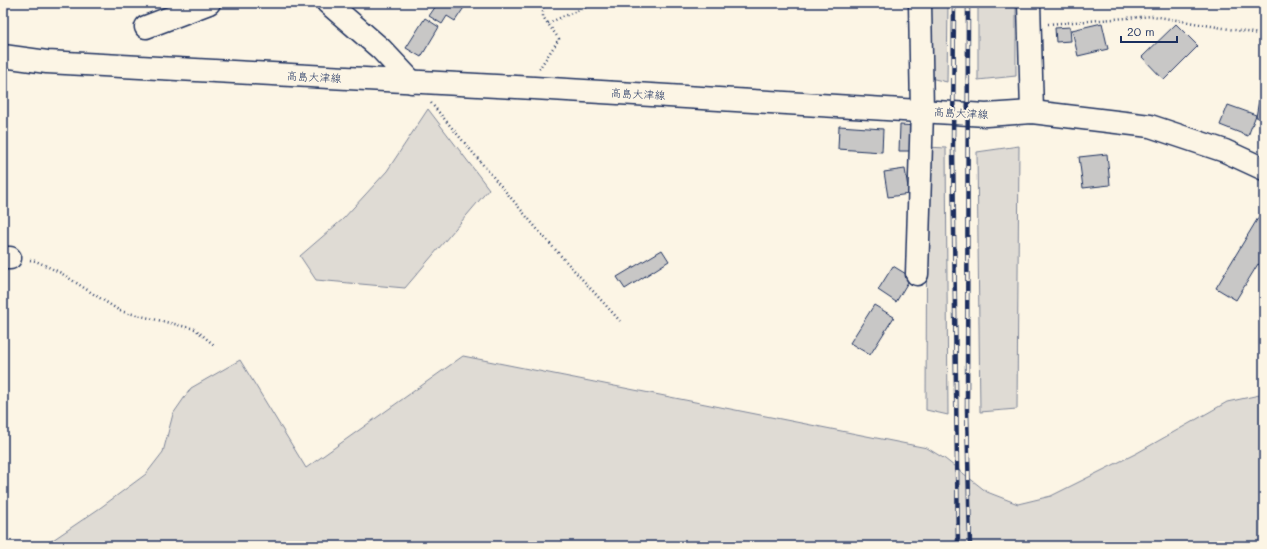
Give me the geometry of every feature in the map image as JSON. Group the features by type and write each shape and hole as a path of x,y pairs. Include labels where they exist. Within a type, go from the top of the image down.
{"main road":[{"path":"146,27 209,3"},
{"path":"328,3 382,49 412,82"},
{"path":"917,274 922,111 920,3"},
{"path":"1029,3 1032,112"},
{"name":"高島大津線","path":"3,56 46,62 534,88 986,115 1032,112 1150,126 1225,151 1264,169"}],"path":[{"path":"534,88 538,70 559,39 543,17 543,3"},
{"path":"548,23 596,3"},
{"path":"1029,25 1153,16 1264,35"},
{"path":"412,82 543,236 620,321"},
{"path":"7,258 36,261 61,272 120,312 195,329 214,345"}],"shaded area":[{"path":"926,3 948,3 947,82 926,77"},
{"path":"978,3 1016,3 1016,76 978,80"},
{"path":"428,109 489,189 405,288 316,280 300,256 343,219 387,171"},
{"path":"1019,146 1017,409 980,412 977,152"},
{"path":"927,147 946,148 948,415 926,410"},
{"path":"463,356 927,448 945,459 987,492 1018,504 1051,496 1137,453 1227,402 1264,394 1264,546 44,546 100,508 146,474 163,452 173,414 191,388 240,360 306,468"}],"building":[{"path":"438,3 467,3 455,21 447,16 442,24 429,16"},
{"path":"425,18 439,27 421,57 406,48"},
{"path":"1102,23 1108,49 1078,56 1072,30"},
{"path":"1176,24 1198,46 1164,80 1142,57"},
{"path":"1070,27 1071,41 1056,42 1055,28"},
{"path":"1261,89 1264,90 1264,118 1256,117"},
{"path":"1228,105 1256,115 1248,136 1220,125"},
{"path":"900,125 918,126 917,151 899,151"},
{"path":"839,126 883,129 882,152 838,149"},
{"path":"1107,154 1110,185 1083,188 1079,157"},
{"path":"905,169 909,194 888,197 884,172"},
{"path":"1264,208 1264,268 1258,264 1236,300 1216,288"},
{"path":"662,250 669,261 625,289 617,277"},
{"path":"893,266 911,277 896,302 878,290"},
{"path":"874,305 894,317 870,355 850,343"}],"railway":[{"path":"954,3 953,148 958,546"},
{"path":"968,3 967,410 970,546"}]}
